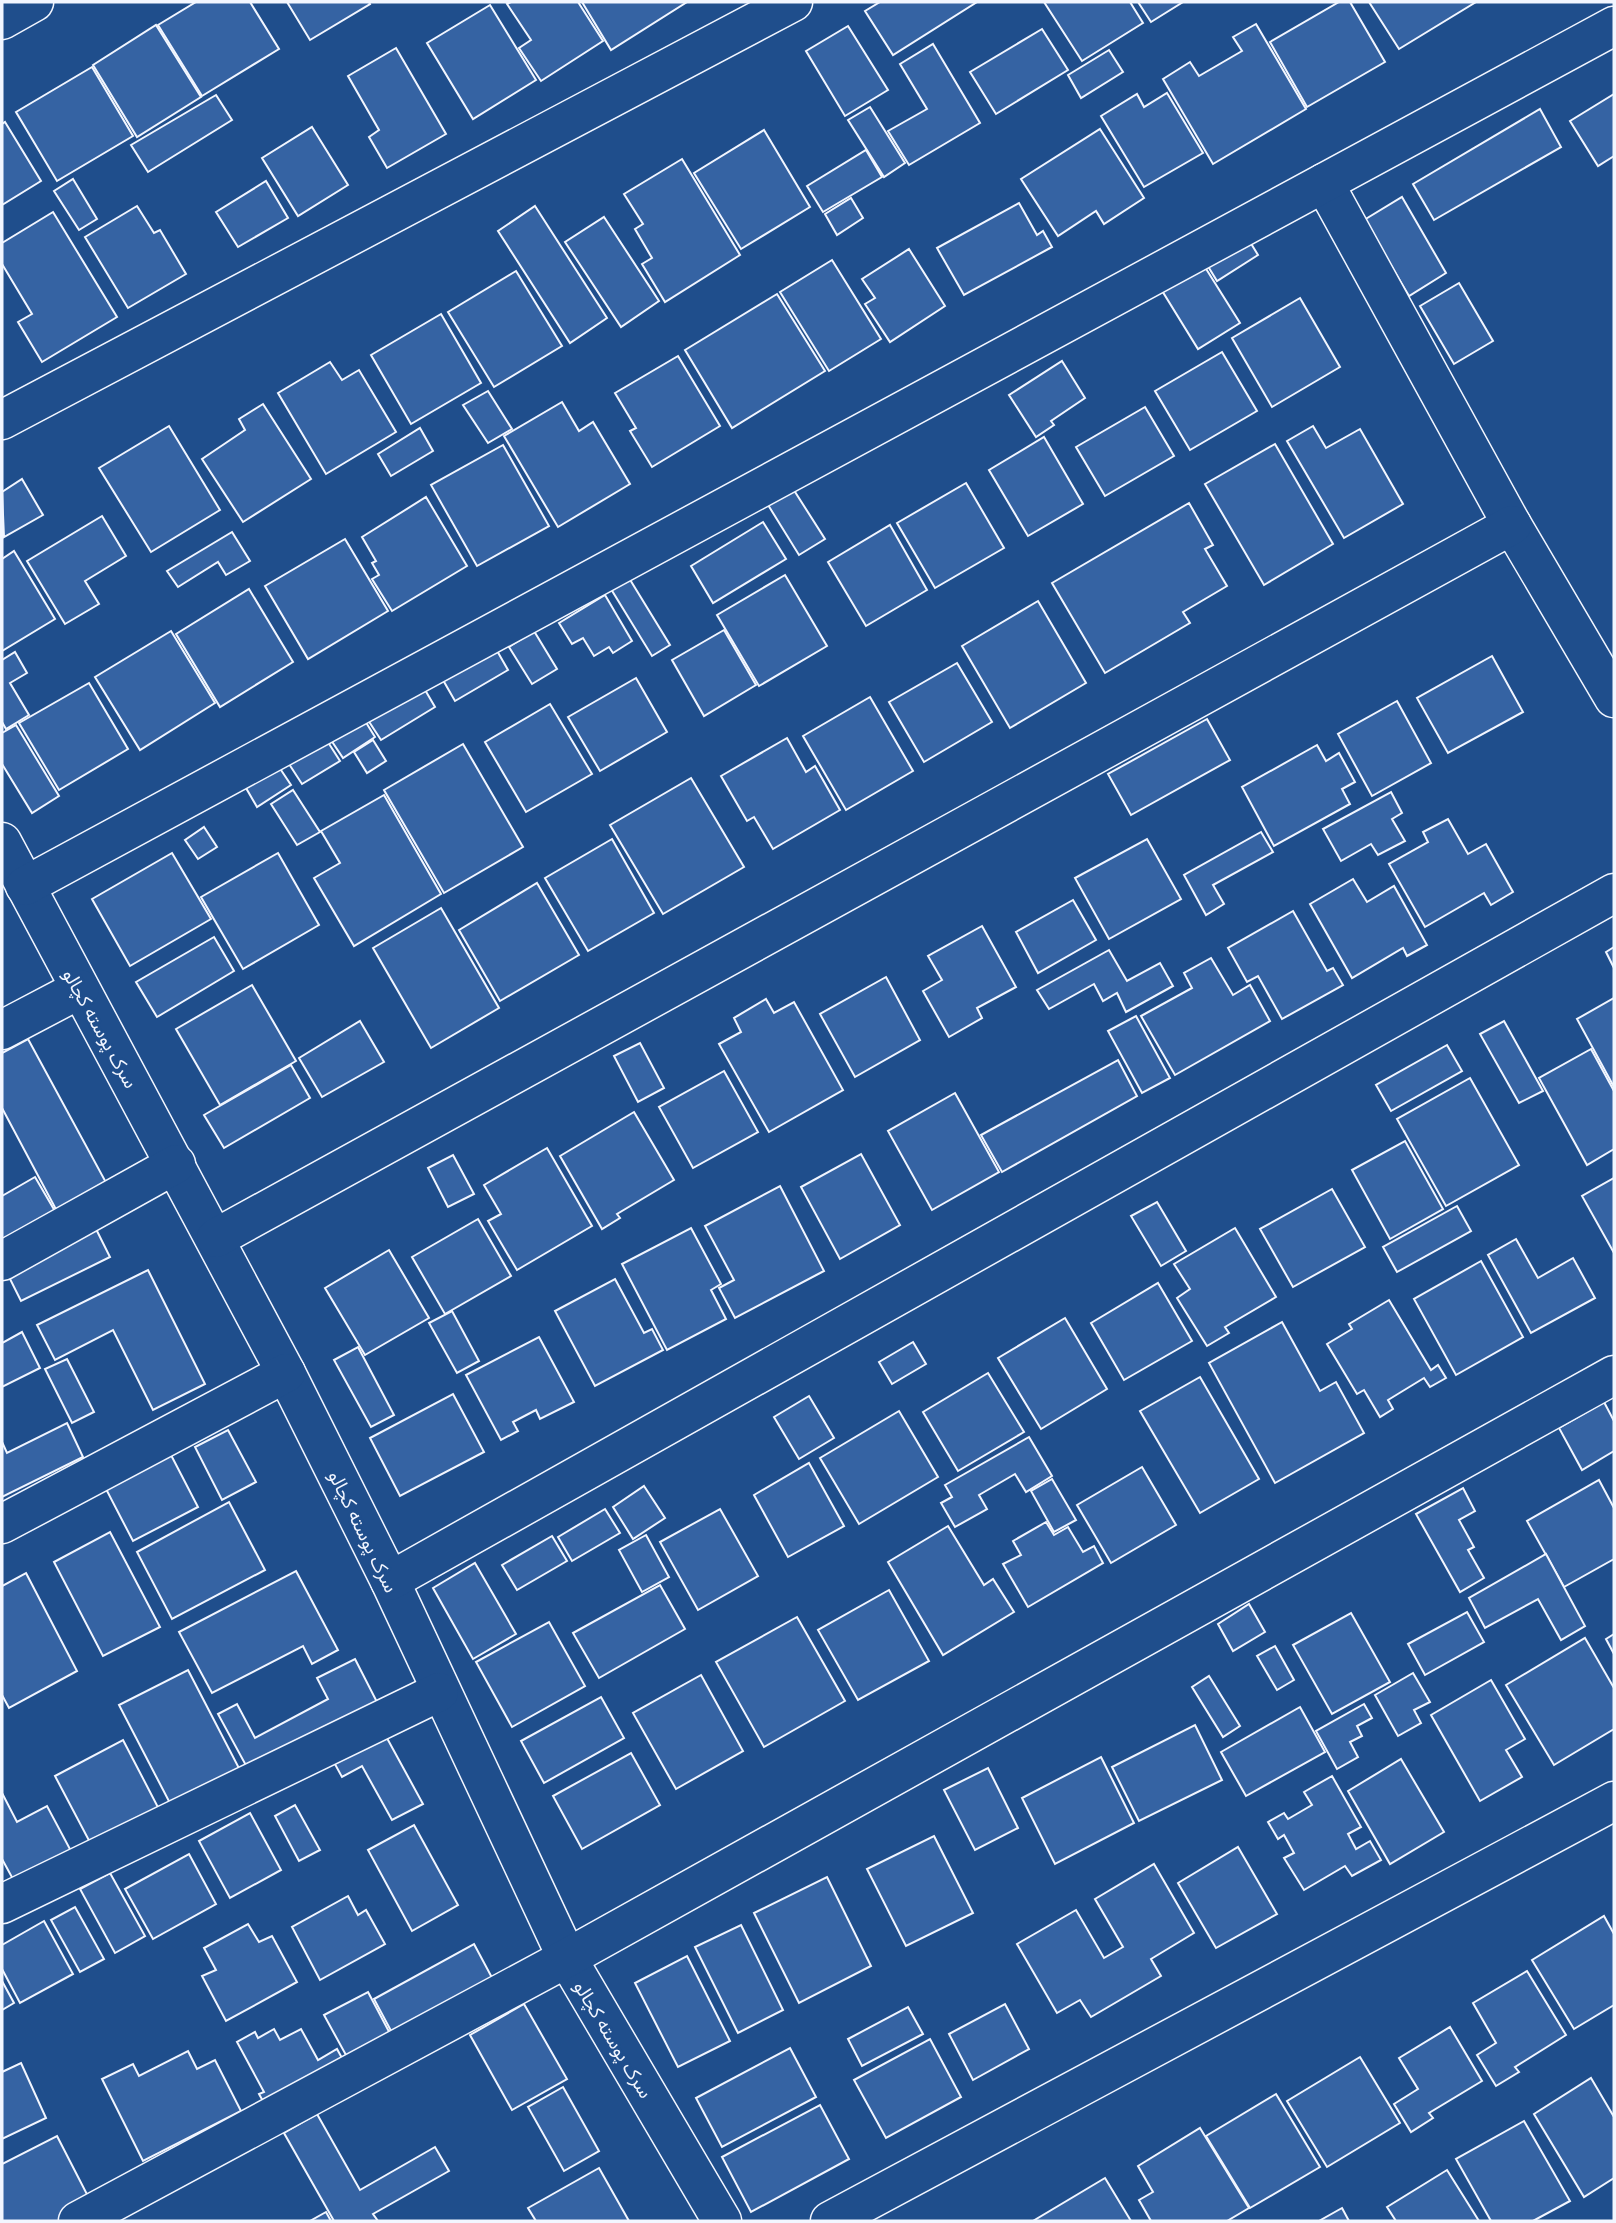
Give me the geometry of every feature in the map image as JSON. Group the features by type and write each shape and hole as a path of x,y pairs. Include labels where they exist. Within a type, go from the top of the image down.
{"street":[{"path":"2,19 34,2"},
{"path":"2,420 793,2"},
{"path":"25,886 1614,26"},
{"path":"1324,183 1512,525 1614,698"},
{"path":"216,1238 1512,525"},
{"name":"سرک پوسته کچالو","path":"2,842 286,1373 390,1581 439,1692 567,1958 722,2221"},
{"path":"390,1581 1614,892"},
{"path":"2,1030 80,989"},
{"path":"2,1261 176,1164"},
{"path":"2,1524 286,1373"},
{"path":"78,2221 567,1958 1614,1375"},
{"path":"2,1904 439,1692"},
{"path":"830,2221 1614,1801"}],"building":[{"path":"196,2 250,2 279,49 202,96 158,25"},
{"path":"287,2 369,2 370,4 310,40"},
{"path":"578,2 603,41 541,81 519,48 531,40 507,4"},
{"path":"582,2 687,2 611,50"},
{"path":"880,2 977,2 893,55 865,11"},
{"path":"1044,2 1130,2 1143,23 1082,61"},
{"path":"1138,2 1183,2 1151,22"},
{"path":"1339,2 1350,2 1385,62 1307,107 1270,42"},
{"path":"1369,2 1476,2 1399,49"},
{"path":"490,5 536,80 473,119 427,43"},
{"path":"1256,24 1306,109 1213,164 1163,79 1190,62 1199,76 1242,51 1233,37"},
{"path":"156,25 201,97 137,137 93,65"},
{"path":"848,26 888,90 845,116 806,51"},
{"path":"1042,29 1068,70 996,114 970,72"},
{"path":"933,44 980,123 909,165 888,131 927,109 900,64"},
{"path":"396,48 446,134 387,168 369,137 379,130 348,76"},
{"path":"1109,50 1123,72 1081,98 1068,75"},
{"path":"92,67 133,136 57,181 16,112"},
{"path":"1167,93 1203,153 1144,187 1101,116 1137,94 1144,107"},
{"path":"1614,94 1614,156 1598,166 1570,121"},
{"path":"216,95 232,120 148,172 131,145"},
{"path":"870,107 905,163 884,177 848,120"},
{"path":"1540,109 1561,147 1434,220 1413,184"},
{"path":"5,122 41,181 2,205 2,124"},
{"path":"312,127 348,185 298,216 262,158"},
{"path":"1100,129 1144,198 1104,224 1096,211 1058,236 1021,179"},
{"path":"764,130 810,207 741,249 694,173"},
{"path":"866,150 882,177 823,212 807,186"},
{"path":"682,159 740,255 665,302 642,264 652,258 635,229 643,224 624,194"},
{"path":"73,179 97,219 79,230 54,191"},
{"path":"266,181 288,218 238,247 216,212"},
{"path":"1402,197 1446,273 1409,296 1364,220"},
{"path":"851,198 863,218 837,235 825,214"},
{"path":"1019,203 1037,235 1043,231 1052,247 964,295 937,248"},
{"path":"137,206 154,233 160,230 186,274 128,308 85,237"},
{"path":"535,206 607,318 570,343 498,231"},
{"path":"53,212 117,317 42,362 18,322 32,314 2,264 2,243"},
{"path":"604,217 659,301 621,327 565,242"},
{"path":"1247,237 1258,255 1217,281 1206,263"},
{"path":"909,249 945,306 890,342 865,304 875,298 862,279"},
{"path":"832,260 881,339 829,371 780,292"},
{"path":"1203,264 1240,323 1198,349 1161,289"},
{"path":"516,271 562,346 494,387 448,312"},
{"path":"1459,283 1493,341 1454,364 1420,306"},
{"path":"777,294 825,371 732,428 685,350"},
{"path":"1300,298 1340,367 1272,407 1232,338"},
{"path":"441,314 481,383 411,424 371,355"},
{"path":"1222,352 1257,411 1190,450 1155,391"},
{"path":"678,356 720,426 652,467 630,431 636,428 615,393"},
{"path":"1062,361 1085,398 1051,421 1054,425 1036,437 1009,395"},
{"path":"330,362 342,380 359,370 396,432 326,474 278,393"},
{"path":"488,391 512,429 488,443 463,405"},
{"path":"562,402 579,431 593,422 630,484 558,527 504,436"},
{"path":"263,404 311,479 243,522 202,459 245,430 239,419"},
{"path":"1145,407 1174,456 1105,496 1076,447"},
{"path":"169,426 220,510 151,552 99,468"},
{"path":"1313,426 1326,448 1360,429 1403,504 1344,538 1287,441"},
{"path":"420,428 433,451 391,476 378,454"},
{"path":"1044,437 1083,504 1028,536 989,470"},
{"path":"1275,444 1333,544 1264,585 1205,484"},
{"path":"503,445 549,526 477,566 431,485"},
{"path":"22,479 43,515 4,537 2,492"},
{"path":"966,483 1004,548 935,588 897,523"},
{"path":"790,484 825,539 799,555 765,500"},
{"path":"426,497 467,566 392,611 372,579 379,575 372,563 376,561 362,537"},
{"path":"1189,503 1213,545 1205,549 1227,586 1183,612 1190,623 1105,673 1052,583"},
{"path":"102,516 126,556 85,581 99,604 65,624 27,561"},
{"path":"763,522 786,559 713,603 691,566"},
{"path":"890,525 927,590 866,626 828,562"},
{"path":"232,532 250,561 226,575 218,562 178,587 167,571"},
{"path":"345,539 388,611 308,659 265,586"},
{"path":"14,551 55,619 2,651 2,559"},
{"path":"785,575 827,646 759,686 717,615"},
{"path":"629,578 670,645 652,656 611,589"},
{"path":"249,589 293,662 220,707 176,634"},
{"path":"605,595 632,641 613,653 609,647 594,656 583,638 572,644 559,623"},
{"path":"1038,601 1086,683 1010,728 962,646"},
{"path":"724,630 756,685 704,716 672,660"},
{"path":"171,631 215,703 140,750 95,677"},
{"path":"534,631 557,669 532,684 509,647"},
{"path":"496,649 508,670 455,701 443,680"},
{"path":"15,652 27,673 10,683 29,715 6,729 2,722 2,660"},
{"path":"1492,656 1523,712 1448,753 1417,698"},
{"path":"957,663 992,722 924,762 889,702"},
{"path":"636,678 667,732 600,771 568,717"},
{"path":"89,683 128,749 59,790 19,723"},
{"path":"421,683 435,707 381,740 366,717"},
{"path":"870,697 913,771 846,810 803,736"},
{"path":"1397,701 1431,763 1372,796 1338,734"},
{"path":"550,704 592,774 526,812 485,742"},
{"path":"362,716 375,737 343,758 329,737"},
{"path":"1207,719 1230,760 1131,815 1108,774"},
{"path":"16,725 59,796 32,813 2,764 2,733"},
{"path":"324,736 340,761 302,784 289,764"},
{"path":"787,738 806,772 815,766 840,810 773,849 754,817 747,821 721,776"},
{"path":"373,740 386,761 367,773 354,752"},
{"path":"463,744 523,847 444,893 384,790"},
{"path":"1317,745 1326,761 1339,753 1355,782 1342,789 1350,804 1274,846 1242,787"},
{"path":"279,767 291,785 257,807 246,788"},
{"path":"691,778 744,867 663,914 610,825"},
{"path":"293,790 320,832 297,845 271,804"},
{"path":"1391,792 1402,813 1392,819 1405,841 1378,855 1371,844 1341,861 1323,829"},
{"path":"384,795 441,894 354,946 314,878 340,863 321,831"},
{"path":"1448,819 1468,854 1486,844 1513,892 1491,905 1484,893 1425,927 1389,864 1428,842 1423,832"},
{"path":"204,827 217,847 198,859 185,840"},
{"path":"1261,832 1273,852 1213,885 1224,904 1206,915 1184,875"},
{"path":"612,839 654,913 588,951 545,878"},
{"path":"1147,839 1181,899 1109,939 1075,878"},
{"path":"172,853 211,919 130,966 92,899"},
{"path":"278,853 319,925 243,969 201,897"},
{"path":"1353,879 1367,902 1394,886 1427,945 1407,956 1403,948 1352,978 1310,904"},
{"path":"537,883 579,955 500,1001 459,930"},
{"path":"1073,900 1096,940 1038,973 1016,932"},
{"path":"441,908 499,1008 431,1048 373,948"},
{"path":"1293,911 1327,971 1333,968 1343,985 1282,1019 1258,976 1247,982 1228,948"},
{"path":"982,926 1016,987 977,1008 982,1018 949,1037 923,991 942,980 928,956"},
{"path":"214,937 234,971 157,1017 136,982"},
{"path":"1614,947 1614,968 1606,952"},
{"path":"1109,950 1127,981 1160,963 1173,986 1126,1012 1117,993 1103,1001 1094,984 1049,1009 1037,990"},
{"path":"1211,958 1233,995 1250,985 1270,1021 1175,1075 1141,1016 1192,988 1184,973"},
{"path":"886,977 920,1040 855,1077 820,1014"},
{"path":"252,985 296,1061 220,1105 176,1029"},
{"path":"1614,998 1614,1087 1577,1019"},
{"path":"766,999 774,1013 794,1002 843,1090 769,1132 719,1044 741,1032 734,1018"},
{"path":"1136,1016 1170,1078 1142,1093 1108,1031"},
{"path":"360,1021 384,1062 322,1097 299,1058"},
{"path":"1504,1021 1543,1091 1519,1103 1480,1034"},
{"path":"28,1039 109,1188 59,1215 2,1108 2,1053"},
{"path":"640,1043 664,1088 638,1102 614,1056"},
{"path":"1447,1045 1462,1071 1391,1111 1376,1085"},
{"path":"1591,1049 1614,1091 1614,1149 1587,1165 1539,1078"},
{"path":"1118,1060 1137,1096 1002,1172 981,1135"},
{"path":"291,1065 310,1098 224,1148 204,1115"},
{"path":"724,1071 758,1132 693,1168 659,1107"},
{"path":"1470,1078 1519,1165 1446,1206 1397,1119"},
{"path":"955,1093 999,1172 932,1210 888,1131"},
{"path":"634,1112 674,1180 617,1214 620,1218 602,1229 560,1156"},
{"path":"1405,1141 1443,1209 1390,1239 1352,1170"},
{"path":"547,1148 592,1226 517,1270 488,1221 501,1214 484,1185"},
{"path":"861,1154 900,1225 840,1259 801,1187"},
{"path":"453,1155 474,1194 448,1207 428,1168"},
{"path":"35,1177 59,1218 2,1250 2,1196"},
{"path":"1614,1178 1614,1253 1582,1196"},
{"path":"780,1186 824,1271 735,1318 719,1288 734,1280 705,1226"},
{"path":"1332,1189 1365,1247 1293,1287 1260,1229"},
{"path":"1157,1202 1186,1251 1161,1266 1131,1216"},
{"path":"1457,1206 1471,1231 1397,1272 1383,1247"},
{"path":"478,1219 511,1276 445,1314 412,1257"},
{"path":"95,1227 110,1257 21,1301 6,1271"},
{"path":"691,1228 721,1284 711,1290 726,1319 667,1350 622,1264"},
{"path":"1235,1228 1276,1297 1225,1327 1229,1333 1207,1346 1177,1298 1190,1289 1174,1264"},
{"path":"1516,1239 1538,1278 1573,1258 1595,1298 1531,1333 1488,1255"},
{"path":"389,1250 429,1318 365,1355 325,1288"},
{"path":"1481,1261 1523,1337 1456,1375 1414,1299"},
{"path":"148,1270 205,1384 153,1410 113,1330 55,1360 37,1325"},
{"path":"615,1279 644,1333 652,1329 663,1350 595,1386 555,1311"},
{"path":"1158,1283 1192,1341 1124,1380 1091,1323"},
{"path":"1389,1300 1431,1370 1438,1365 1446,1378 1430,1387 1424,1378 1388,1400 1393,1409 1380,1417 1364,1390 1357,1394 1327,1344 1352,1329 1349,1324"},
{"path":"452,1311 479,1361 457,1373 429,1323"},
{"path":"1065,1318 1107,1389 1041,1429 998,1358"},
{"path":"1282,1322 1320,1391 1336,1382 1364,1433 1275,1483 1209,1363"},
{"path":"22,1332 40,1368 2,1387 2,1343"},
{"path":"539,1337 574,1402 540,1419 536,1410 513,1422 518,1431 501,1440 466,1375"},
{"path":"913,1342 926,1364 892,1384 879,1362"},
{"path":"358,1347 394,1415 371,1427 334,1360"},
{"path":"67,1359 94,1412 72,1423 45,1369"},
{"path":"988,1373 1024,1432 958,1471 923,1412"},
{"path":"1200,1377 1259,1479 1200,1513 1140,1411"},
{"path":"453,1394 484,1452 400,1496 370,1438"},
{"path":"809,1396 834,1438 799,1459 774,1417"},
{"path":"1604,1402 1614,1421 1614,1451 1582,1470 1559,1428"},
{"path":"899,1411 938,1477 859,1524 820,1458"},
{"path":"67,1423 83,1457 2,1497 2,1442 7,1453"},
{"path":"228,1430 256,1482 222,1500 195,1447"},
{"path":"1029,1437 1052,1476 1026,1492 1015,1474 979,1495 987,1509 955,1527 941,1503 952,1497 945,1485"},
{"path":"171,1455 198,1507 133,1541 106,1489"},
{"path":"809,1463 844,1526 788,1557 754,1495"},
{"path":"1142,1467 1176,1525 1111,1563 1077,1505"},
{"path":"1052,1479 1076,1520 1054,1532 1031,1491"},
{"path":"1599,1480 1614,1508 1614,1559 1564,1587 1527,1521"},
{"path":"644,1486 665,1518 633,1539 613,1507"},
{"path":"1463,1488 1475,1511 1459,1520 1474,1547 1468,1550 1484,1578 1460,1592 1416,1514"},
{"path":"229,1502 265,1570 172,1619 137,1552"},
{"path":"605,1509 620,1533 572,1561 558,1537"},
{"path":"720,1509 758,1576 698,1610 660,1542"},
{"path":"1046,1522 1054,1535 1068,1527 1083,1552 1094,1546 1103,1563 1028,1607 1003,1564 1021,1555 1013,1541"},
{"path":"948,1526 984,1585 993,1579 1014,1612 943,1655 888,1562"},
{"path":"110,1532 160,1627 103,1656 54,1562"},
{"path":"646,1535 669,1577 642,1592 619,1550"},
{"path":"552,1536 567,1561 517,1590 502,1565"},
{"path":"1546,1554 1585,1626 1561,1640 1538,1599 1485,1628 1469,1598"},
{"path":"475,1563 516,1634 473,1659 433,1588"},
{"path":"296,1571 338,1650 312,1664 303,1646 212,1693 179,1632"},
{"path":"26,1573 77,1671 9,1708 2,1695 2,1586"},
{"path":"660,1585 685,1629 599,1678 573,1633"},
{"path":"889,1590 929,1661 858,1700 818,1630"},
{"path":"1249,1604 1265,1632 1233,1651 1218,1624"},
{"path":"1467,1612 1484,1642 1425,1675 1408,1644"},
{"path":"1351,1613 1390,1682 1332,1714 1293,1645"},
{"path":"797,1617 845,1701 764,1747 716,1662"},
{"path":"549,1622 585,1686 512,1727 476,1662"},
{"path":"1614,1634 1614,1654 1606,1639"},
{"path":"1585,1638 1614,1688 1614,1729 1554,1765 1506,1685"},
{"path":"1275,1646 1294,1680 1277,1690 1257,1656"},
{"path":"355,1659 378,1704 249,1771 218,1714 237,1704 255,1738 328,1699 317,1678"},
{"path":"188,1670 242,1774 173,1809 119,1705"},
{"path":"1413,1673 1430,1702 1414,1710 1421,1723 1398,1736 1375,1695"},
{"path":"701,1675 743,1751 676,1789 633,1713"},
{"path":"1209,1676 1240,1726 1223,1737 1192,1687"},
{"path":"1491,1680 1525,1739 1506,1750 1522,1777 1480,1801 1431,1715"},
{"path":"601,1697 624,1738 544,1783 521,1741"},
{"path":"1364,1704 1372,1718 1357,1726 1362,1736 1350,1742 1358,1757 1337,1769 1316,1731"},
{"path":"1300,1707 1325,1752 1246,1796 1221,1752"},
{"path":"1195,1725 1222,1780 1139,1821 1112,1767"},
{"path":"382,1729 423,1804 392,1820 362,1766 342,1777 331,1757"},
{"path":"123,1740 162,1815 94,1850 55,1776"},
{"path":"631,1753 660,1805 582,1849 553,1796"},
{"path":"1101,1757 1134,1823 1055,1864 1022,1798"},
{"path":"1401,1759 1444,1832 1390,1864 1348,1791"},
{"path":"988,1768 1018,1828 975,1850 944,1790"},
{"path":"1332,1776 1361,1827 1348,1834 1356,1849 1370,1841 1381,1860 1352,1876 1345,1866 1304,1890 1284,1858 1294,1853 1284,1835 1278,1839 1268,1822 1284,1813 1288,1819 1312,1805 1304,1792"},
{"path":"2,1793 17,1822 47,1806 71,1851 14,1881 2,1859"},
{"path":"295,1805 320,1850 299,1861 275,1816"},
{"path":"250,1813 281,1870 230,1898 199,1841"},
{"path":"414,1825 458,1905 412,1931 368,1850"},
{"path":"934,1836 973,1913 906,1946 867,1869"},
{"path":"1238,1847 1277,1914 1216,1948 1178,1883"},
{"path":"189,1854 216,1904 153,1939 125,1889"},
{"path":"1154,1864 1194,1933 1151,1959 1161,1976 1091,2017 1080,2000 1057,2013 1017,1944 1076,1910 1104,1958 1123,1947 1095,1899"},
{"path":"110,1873 145,1936 115,1953 80,1889"},
{"path":"827,1877 871,1966 799,2003 754,1913"},
{"path":"348,1896 358,1915 366,1910 385,1944 320,1980 292,1927"},
{"path":"75,1907 104,1959 80,1972 51,1920"},
{"path":"1604,1916 1614,1934 1614,2005 1574,2029 1532,1960"},
{"path":"44,1921 73,1974 20,2003 2,1969 2,1945"},
{"path":"248,1924 259,1942 272,1936 297,1982 226,2021 202,1976 216,1970 204,1948"},
{"path":"741,1925 783,2010 738,2033 695,1947"},
{"path":"474,1944 497,1987 397,2042 374,1999"},
{"path":"687,1956 730,2041 678,2067 635,1983"},
{"path":"1527,1971 1566,2035 1515,2067 1519,2072 1496,2086 1477,2055 1496,2043 1473,2003"},
{"path":"2,1981 14,2003 2,2010"},
{"path":"368,1992 395,2043 352,2066 324,2015"},
{"path":"524,2004 567,2079 512,2110 470,2035"},
{"path":"1005,2004 1029,2049 973,2080 949,2034"},
{"path":"908,2007 923,2034 862,2066 848,2039"},
{"path":"1450,2027 1482,2081 1429,2113 1433,2118 1411,2132 1394,2104 1418,2089 1399,2058"},
{"path":"274,2029 280,2040 301,2029 318,2060 337,2049 348,2069 269,2112 259,2094 264,2092 237,2042 255,2032 258,2038"},
{"path":"930,2039 961,2097 886,2138 854,2080"},
{"path":"790,2048 816,2097 722,2147 696,2098"},
{"path":"188,2051 197,2069 215,2060 241,2111 143,2161 102,2079 133,2064 139,2076"},
{"path":"1360,2057 1400,2123 1327,2167 1287,2101"},
{"path":"21,2063 46,2118 2,2139 2,2072"},
{"path":"1591,2078 1614,2117 1614,2178 1584,2197 1534,2114"},
{"path":"563,2087 599,2151 564,2171 528,2107"},
{"path":"1276,2094 1320,2167 1250,2208 1206,2136"},
{"path":"820,2105 849,2159 751,2212 722,2157"},
{"path":"317,2114 360,2190 435,2147 449,2171 373,2214 378,2221 334,2221 284,2133"},
{"path":"1524,2121 1570,2201 1533,2221 1491,2221 1456,2159"},
{"path":"1200,2128 1249,2208 1227,2221 1151,2221 1139,2200 1153,2192 1138,2166"},
{"path":"57,2136 93,2206 63,2221 2,2221 2,2164"},
{"path":"599,2168 629,2221 536,2221 528,2208"},
{"path":"1447,2170 1479,2221 1396,2221 1387,2207"},
{"path":"1105,2178 1131,2221 1033,2221"},
{"path":"1342,2208 1349,2221 1319,2221"},
{"path":"326,2212 331,2221 310,2221"}]}
